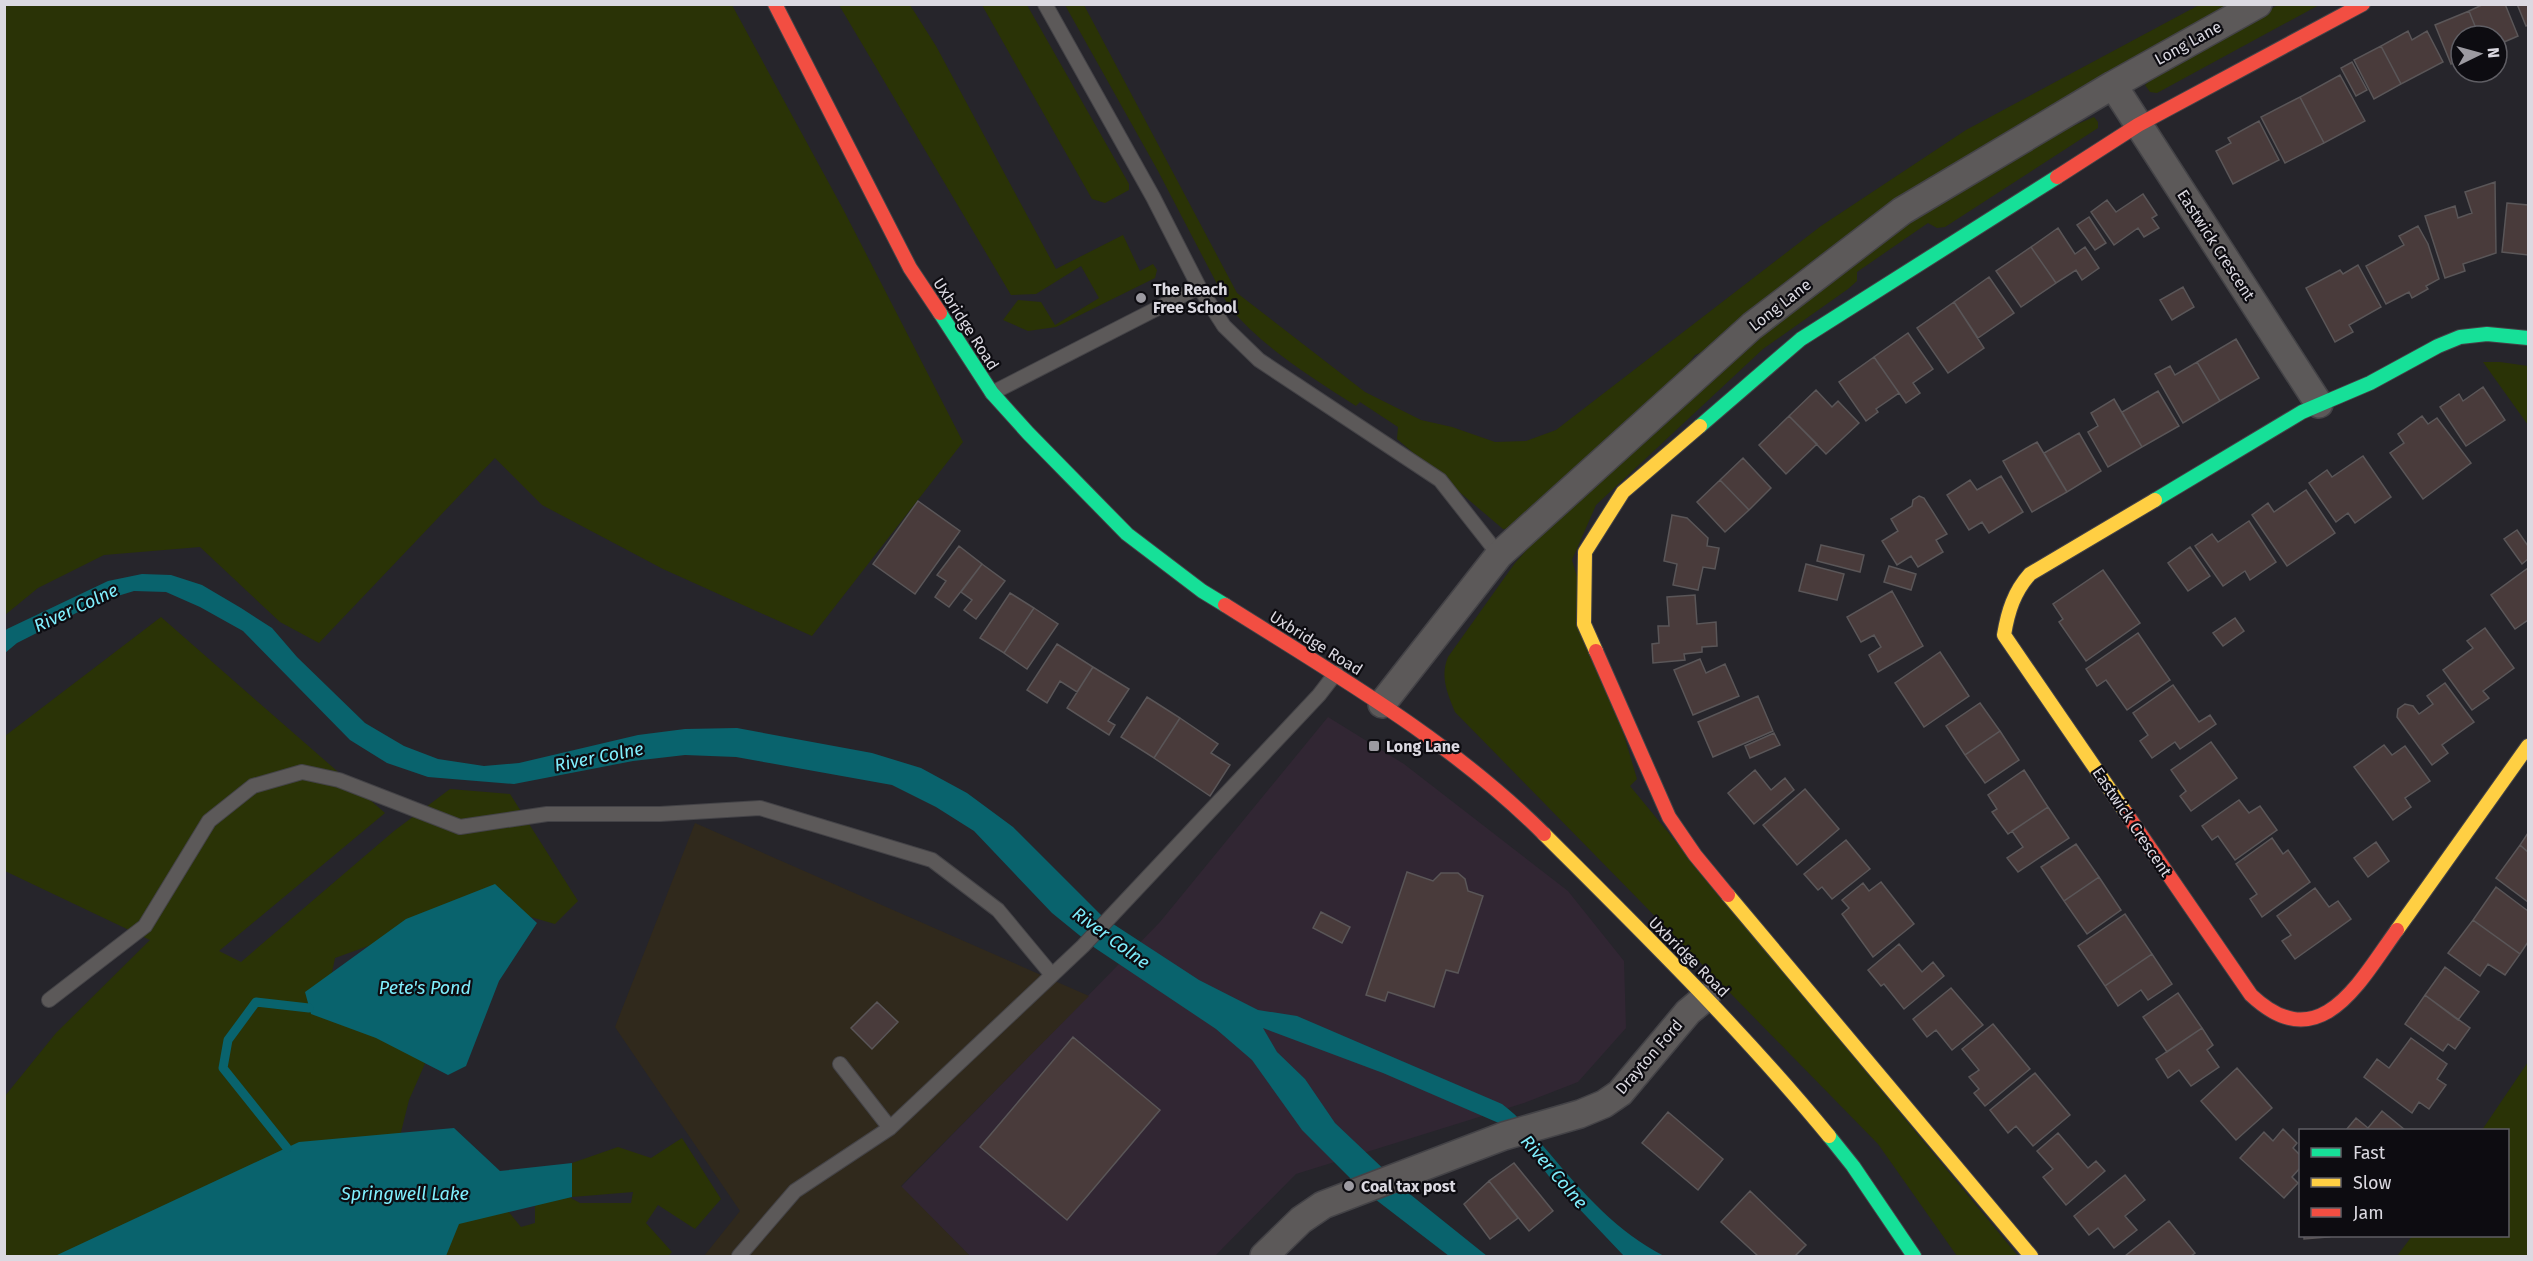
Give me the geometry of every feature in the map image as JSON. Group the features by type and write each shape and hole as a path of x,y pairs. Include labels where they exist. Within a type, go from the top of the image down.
{"street":[{"name":"Uxbridge Road","path":"775,4 910,268 992,393 1076,485 1127,534 1202,591 1382,704 1483,777 1515,805 1706,997 1777,1073 1853,1167 1914,1257"},
{"name":"Long Lane","path":"1382,704 1499,555 1752,326 1893,218 2113,85 2258,4"},
{"path":"2031,1257 1695,855 1669,817 1584,624 1586,552 1623,492 1801,339 2138,125 2363,4"},
{"name":"Eastwick Crescent","path":"2113,85 2319,404"},
{"name":"Eastwick Crescent","path":"2529,338 2487,334 2460,337 2438,346 2370,383 2302,412 2030,574 2018,585 2011,599 2004,635 2251,995 2263,1008 2279,1017 2299,1021 2315,1018 2329,1012 2349,996 2529,746"},
{"name":"Drayton Ford","path":"1264,1257 1301,1220 1323,1205 1504,1136 1580,1114 1604,1104 1620,1093 1688,1012 1706,997"}],"lane":[{"path":"1045,4 1153,197 1199,287 1224,326 1259,360 1440,480 1499,555"},
{"path":"992,393 1199,287"},
{"path":"739,1257 795,1191 890,1128 1083,946 1319,695 1336,673"},
{"path":"50,1000 145,926 208,821 253,786 302,772 339,780 460,828 547,814 660,814 760,808 932,860 998,910 1052,975"},
{"path":"840,1064 890,1128"}],"shaded area":[{"path":"1328,717 1404,764 1568,891 1624,961 1626,1028 1578,1082 1524,1103 1296,1174 1215,1256 970,1256 901,1187 1160,922"},
{"path":"695,823 1089,996 901,1186 970,1256 704,1256 740,1211 615,1027"}],"green space":[{"path":"4,5 732,5 843,209 963,442 812,636 663,569 542,505 495,458 319,643 280,622 200,547 104,555 38,588 5,615"},
{"path":"839,5 910,5 936,46 1056,269 1123,235 1140,271 1153,264 1157,270 1155,278 1056,327 1028,331 1003,320 1018,300 1041,302 1055,325 1099,298 1081,266 1036,294 1011,295"},
{"path":"982,5 1027,5 1129,184 1129,190 1105,203 1092,199"},
{"path":"1065,5 1084,5 1237,293 1365,392 1421,420 1452,427 1495,442 1526,441 1556,430 1821,226 1966,130 2199,5 2234,5 1946,169 1780,291 1715,346 1695,355 1668,390 1515,528 1503,529 1397,439 1398,427 1360,402 1356,406 1289,361 1258,336 1229,307 1158,171"},
{"path":"2278,5 2319,5 2157,93 2150,92 2145,85 2160,72"},
{"path":"2094,117 2098,122 2098,128 1945,227 1937,228 1928,223 1857,272 1857,281 1848,289 1763,349 1596,505 1572,560 1637,779 1630,786 2018,1256 1957,1256 1878,1144 1455,712 1447,691 1445,671 1448,657 1515,563 1566,506 1735,353 1929,205 2027,146"},
{"path":"2483,362 2528,366 2528,425"},
{"path":"161,617 385,813 219,951 241,962 394,831 450,789 510,794 578,901 555,924 485,904 335,958 325,1007 431,1050 409,1100 398,1144 76,1256 5,1256 5,1096 56,1033 150,940 5,871 5,736"},
{"path":"2528,1062 2528,1256 2397,1256 2411,1237 2509,1237 2509,1129 2483,1129"},
{"path":"682,1138 721,1199 695,1229 658,1205 646,1223 672,1252 668,1256 430,1256 444,1224 495,1195 521,1227 535,1223 535,1206 553,1188 580,1203 631,1203 633,1192 572,1197 572,1163 618,1147 651,1158"}],"water":[{"name":"River Colne","path":"142,574 171,575 202,585 241,608 272,628 297,657 365,723 404,746 438,759 484,766 519,763 638,735 685,729 737,728 872,753 921,768 967,793 1013,827 1104,918 1199,980 1258,1010 1297,1016 1502,1104 1521,1121 1602,1211 1631,1236 1664,1256 1624,1256 1551,1179 1529,1150 1501,1124 1383,1073 1263,1028 1277,1052 1305,1079 1335,1123 1411,1195 1487,1256 1449,1256 1358,1186 1302,1130 1252,1060 1216,1029 1095,948 1052,913 974,831 936,807 892,785 736,757 685,755 633,761 514,784 428,777 387,763 350,740 243,631 200,607 166,592 134,591 98,602 17,643 5,653 5,631 7,629 108,581"},
{"name":"Pete's Pond","path":"495,884 537,923 499,981 466,1066 448,1075 376,1038 311,1014 305,992 406,919"},
{"name":"Springwell Lake","path":"454,1128 500,1171 572,1163 572,1197 459,1224 446,1256 55,1256 299,1142"}],"building":[{"path":"2484,4 2505,4 2518,36 2509,40 2509,24 2474,24 2469,11"},
{"path":"2517,4 2528,4 2528,25 2526,26"},
{"path":"2469,11 2474,24 2449,24 2449,59 2435,25"},
{"path":"2408,31 2412,40 2427,31 2443,62 2401,84 2381,46"},
{"path":"2381,46 2401,84 2374,99 2354,60"},
{"path":"2352,62 2367,90 2356,96 2341,68"},
{"path":"2340,75 2365,121 2324,143 2300,97"},
{"path":"2300,97 2324,143 2285,163 2261,117"},
{"path":"2259,121 2279,160 2233,184 2216,151 2231,143 2228,138"},
{"path":"2495,182 2496,253 2463,264 2465,271 2445,278 2425,216 2455,206 2458,218 2472,213 2465,192"},
{"path":"2143,194 2157,215 2152,218 2159,228 2144,237 2138,228 2114,245 2091,212 2107,200 2116,212"},
{"path":"2507,203 2528,205 2528,255 2502,252"},
{"path":"2089,217 2106,243 2095,250 2077,225"},
{"path":"2418,226 2428,244 2439,279 2426,286 2428,289 2412,298 2409,292 2386,304 2366,266 2404,245 2399,236"},
{"path":"2058,228 2075,254 2085,247 2099,268 2082,280 2076,270 2056,283 2031,247"},
{"path":"2031,247 2056,283 2021,307 1996,271"},
{"path":"2358,265 2381,307 2349,325 2353,332 2335,342 2306,288 2340,270 2343,274"},
{"path":"1989,277 2014,313 1978,338 1954,302"},
{"path":"2183,287 2194,307 2172,320 2160,300"},
{"path":"1954,302 1984,348 1948,373 1917,328"},
{"path":"1908,333 1933,369 1913,383 1920,393 1906,403 1874,357"},
{"path":"2236,339 2259,378 2220,401 2197,362"},
{"path":"1874,357 1899,393 1876,409 1878,412 1866,421 1839,382"},
{"path":"2197,362 2220,401 2183,423 2155,374 2170,366 2175,375"},
{"path":"2483,387 2505,420 2466,446 2440,407 2459,394 2463,401"},
{"path":"1816,390 1832,407 1838,401 1859,423 1826,454 1789,416"},
{"path":"2158,391 2179,426 2142,447 2122,412"},
{"path":"2114,399 2142,447 2108,467 2088,432 2098,426 2091,413"},
{"path":"1789,416 1817,444 1786,474 1759,445"},
{"path":"2422,416 2428,424 2437,418 2471,463 2423,499 2390,453 2404,443 2398,434"},
{"path":"2079,433 2101,471 2067,492 2044,453"},
{"path":"2037,442 2067,492 2032,512 2003,461"},
{"path":"2363,456 2391,497 2355,523 2348,513 2336,522 2309,483 2327,470 2332,477"},
{"path":"1743,458 1771,488 1749,510 1720,480"},
{"path":"2001,476 2023,512 1989,533 1982,522 1969,530 1947,495 1970,480 1977,490"},
{"path":"1720,480 1749,510 1725,532 1697,502"},
{"path":"2306,490 2335,533 2287,566 2252,515 2268,503 2274,512"},
{"path":"1919,496 1924,498 1947,534 1936,540 1943,552 1918,567 1911,556 1897,565 1882,541 1898,531 1891,519 1912,506 1913,500"},
{"path":"918,501 960,531 915,594 873,564"},
{"path":"1672,515 1687,518 1708,538 1707,546 1719,548 1715,569 1703,567 1698,590 1673,585 1677,564 1664,561"},
{"path":"2249,521 2276,562 2250,580 2245,571 2223,586 2195,546 2212,534 2218,542"},
{"path":"2517,530 2528,546 2528,559 2522,564 2504,539"},
{"path":"1821,545 1864,555 1860,572 1817,561"},
{"path":"959,546 982,564 949,607 935,597 946,581 937,575"},
{"path":"2190,547 2210,576 2188,591 2168,563"},
{"path":"982,564 1005,581 976,619 964,610 972,600 961,592"},
{"path":"1806,564 1844,574 1837,600 1799,591"},
{"path":"1889,566 1916,574 1911,590 1884,582"},
{"path":"2528,568 2528,620 2515,629 2491,595"},
{"path":"2103,570 2140,623 2086,661 2059,622 2063,619 2053,604"},
{"path":"1892,591 1923,646 1878,672 1869,655 1881,647 1874,635 1861,642 1847,617"},
{"path":"1010,593 1034,608 1004,653 980,638"},
{"path":"1695,595 1697,624 1716,622 1717,646 1702,647 1702,652 1684,654 1685,660 1653,663 1652,644 1659,643 1658,626 1669,626 1667,597"},
{"path":"1034,608 1058,624 1027,669 1004,653"},
{"path":"2235,618 2244,631 2223,646 2213,633"},
{"path":"2485,628 2514,668 2483,691 2489,698 2472,710 2443,670 2473,648 2467,641"},
{"path":"2138,633 2170,680 2127,710 2106,680 2097,686 2086,669"},
{"path":"1057,644 1093,667 1077,692 1060,681 1047,703 1027,690"},
{"path":"1940,652 1969,696 1924,727 1895,683"},
{"path":"1700,659 1706,673 1725,664 1739,696 1693,715 1674,670"},
{"path":"1093,667 1129,689 1108,721 1115,725 1109,735 1067,708"},
{"path":"2445,683 2474,722 2442,745 2448,753 2432,765 2397,717 2398,709 2405,704 2413,706 2419,714 2433,704 2427,696"},
{"path":"2173,685 2199,722 2210,715 2216,724 2180,749 2175,742 2152,758 2140,741 2148,735 2133,713"},
{"path":"1758,696 1773,731 1713,757 1698,722"},
{"path":"1147,697 1180,718 1154,758 1121,737"},
{"path":"1980,703 2000,731 1965,755 1946,726"},
{"path":"1180,718 1218,744 1211,753 1230,765 1210,796 1154,758"},
{"path":"2000,731 2019,760 1985,783 1965,755"},
{"path":"1774,733 1780,745 1750,758 1745,746"},
{"path":"2211,742 2237,778 2191,811 2180,796 2186,791 2171,770"},
{"path":"2384,745 2392,755 2405,746 2430,781 2405,798 2411,807 2393,820 2354,767"},
{"path":"1755,770 1771,790 1785,778 1794,790 1754,824 1728,793"},
{"path":"2024,770 2048,807 2008,834 1992,812 1997,809 1988,795"},
{"path":"1805,789 1839,829 1797,865 1763,825"},
{"path":"2239,800 2249,813 2260,806 2277,830 2235,860 2218,836 2212,840 2202,826"},
{"path":"2048,807 2069,838 2018,872 2007,858 2023,847 2012,831"},
{"path":"2528,833 2528,852 2520,845"},
{"path":"2272,838 2283,854 2288,850 2310,882 2262,917 2250,899 2257,894 2236,864"},
{"path":"1846,840 1870,869 1832,899 1822,887 1818,890 1804,874"},
{"path":"2376,842 2389,861 2368,877 2354,858"},
{"path":"2076,844 2099,877 2064,901 2041,867"},
{"path":"2520,845 2528,852 2528,902 2496,878"},
{"path":"1407,872 1433,881 1441,873 1458,873 1465,879 1468,891 1483,896 1458,973 1446,970 1434,1007 1388,992 1385,1001 1366,995"},
{"path":"2099,877 2121,910 2087,934 2064,901"},
{"path":"1881,882 1914,924 1873,957 1842,914 1849,908 1842,900 1863,883 1869,891"},
{"path":"2496,887 2528,911 2528,942 2520,954 2473,920"},
{"path":"2315,888 2329,907 2338,901 2351,919 2295,959 2282,941 2291,935 2277,916"},
{"path":"1321,912 1350,927 1342,943 1313,928"},
{"path":"2125,914 2152,954 2105,986 2078,946"},
{"path":"2473,920 2520,954 2505,975 2488,964 2480,976 2448,953"},
{"path":"1899,944 1922,972 1933,962 1944,976 1904,1009 1884,984 1881,986 1868,970"},
{"path":"2152,954 2172,984 2148,1000 2141,990 2118,1006 2105,986"},
{"path":"2445,967 2479,992 2458,1020 2425,995"},
{"path":"1951,988 1983,1025 1952,1050 1936,1030 1927,1037 1913,1019"},
{"path":"2178,993 2202,1028 2167,1052 2143,1017"},
{"path":"2425,995 2470,1028 2455,1049 2448,1044 2443,1051 2405,1024"},
{"path":"877,1002 898,1022 872,1049 851,1028"},
{"path":"1993,1024 2030,1069 1985,1106 1974,1093 1979,1089 1969,1077 1979,1070 1962,1049"},
{"path":"2202,1028 2213,1045 2207,1050 2219,1067 2191,1086 2179,1070 2168,1078 2156,1059"},
{"path":"1073,1037 1160,1110 1067,1220 980,1147"},
{"path":"2411,1038 2447,1064 2437,1079 2446,1085 2429,1109 2419,1102 2412,1113 2364,1077 2377,1059 2389,1068"},
{"path":"2237,1068 2272,1108 2236,1140 2201,1101"},
{"path":"2035,1073 2070,1115 2033,1146 2016,1126 2008,1133 1990,1110"},
{"path":"2382,1111 2404,1129 2347,1129 2356,1118 2368,1128"},
{"path":"1668,1112 1723,1159 1698,1190 1642,1143"},
{"path":"2283,1129 2297,1143 2293,1148 2299,1154 2299,1169 2292,1177 2298,1183 2284,1198 2240,1158 2264,1132 2273,1141"},
{"path":"2058,1133 2088,1168 2096,1161 2105,1171 2066,1205 2043,1177 2053,1169 2037,1151"},
{"path":"1514,1163 1553,1211 1529,1231 1489,1181"},
{"path":"2125,1175 2145,1200 2125,1216 2137,1230 2114,1248 2098,1228 2089,1235 2074,1216"},
{"path":"1489,1181 1518,1218 1490,1239 1464,1204"},
{"path":"1750,1191 1806,1245 1795,1256 1758,1256 1721,1222"},
{"path":"2169,1221 2195,1253 2191,1256 2125,1256"},
{"path":"2304,1237 2329,1237 2304,1239"}],"waterway":[{"path":"287,1148 223,1068 228,1040 256,1002 309,1008"}],"traffic: fast":[{"path":"1700,426 1801,339 2057,177"},
{"path":"940,313 992,393 1028,433 1127,534 1202,591 1225,605"},
{"path":"2155,500 2302,412 2370,383 2438,346 2460,337 2487,334 2528,338"},
{"path":"1829,1136 1853,1166 1914,1256"}],"traffic: slow":[{"path":"1596,651 1584,624 1585,552 1623,492 1700,426"},
{"path":"2126,813 2004,635 2012,602 2030,574 2155,500"},
{"path":"2397,930 2528,746"},
{"path":"1544,834 1726,1019 1829,1136"},
{"path":"1728,895 2031,1256"}],"traffic: jam":[{"path":"775,4 910,268 940,313"},
{"path":"2057,177 2138,125 2363,4"},
{"path":"1225,605 1350,684 1431,739 1508,800 1544,834"},
{"path":"1596,651 1669,817 1695,855 1728,895"},
{"path":"2126,813 2251,995 2276,1013 2298,1019 2318,1016 2336,1006 2353,990 2397,930"}],"place":[{"name":"The Reach Free School","path":"1141,298"},
{"name":"Long Lane","path":"1374,746"},
{"name":"Coal tax post","path":"1349,1186"}]}
